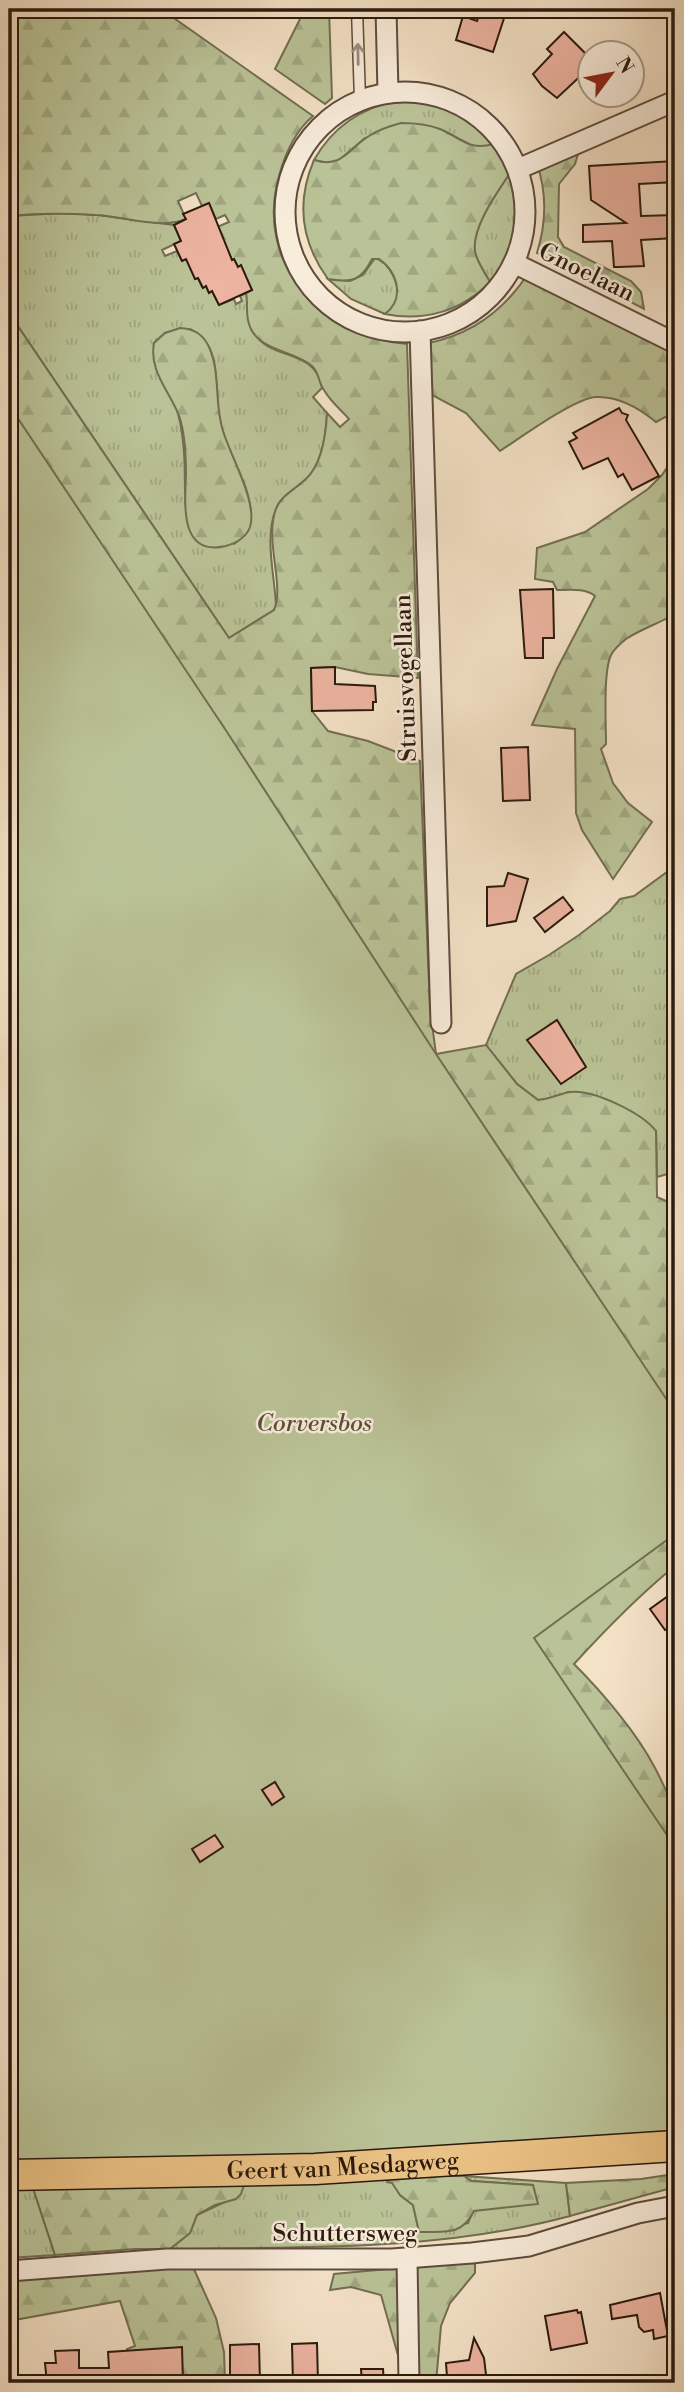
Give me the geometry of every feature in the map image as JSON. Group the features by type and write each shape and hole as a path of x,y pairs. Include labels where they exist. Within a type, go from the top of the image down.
{"main road":[{"name":"Geert van Mesdagweg","path":"9,2175 315,2169 675,2146"}],"street":[{"path":"386,9 388,92"},
{"path":"388,92 428,93 466,108 497,134 518,169 525,201 524,233 514,263 498,289 475,309 449,324 420,331 386,330 354,320 326,302 304,276 290,246 285,213 289,179 303,148 324,123 346,106 388,92"},
{"path":"518,169 675,101"},
{"name":"Gnoelaan","path":"514,263 675,343"},
{"name":"Struisvogellaan","path":"420,331 441,1023"},
{"name":"Schuttersweg","path":"9,2271 167,2259 407,2259 529,2246 638,2213 675,2206"},
{"path":"407,2259 409,2383"}],"lane":[{"path":"357,9 360,100"}],"green space":[{"name":"Corversbos","path":"9,9 161,9 313,116 296,136 281,168 274,208 276,238 286,266 302,290 323,311 348,327 376,338 407,344 418,678 368,674 335,667 311,668 312,711 328,731 368,741 420,761 430,1009 436,1054 486,1045 517,1084 538,1100 570,1092 591,1094 629,1110 656,1131 657,1197 675,1205 675,1566 623,1613 574,1664 639,1741 675,1807 675,2142 9,2166 9,313 229,638 274,610 277,588 272,534 276,509 281,500 306,479 316,465 324,439 327,413 340,427 349,419 326,394 312,366 266,344 252,330 247,317 246,293 252,290 240,266 232,260 217,227 229,222 225,215 216,219 209,203 202,206 196,193 178,201 186,219 176,222 154,223 73,214 9,216"},
{"path":"305,9 329,9 332,98 325,104 275,69"},
{"path":"398,101 427,102 452,110 486,132 497,143 475,147 442,130 365,138 338,161 327,163 314,160 330,138 349,121 372,108"},
{"path":"401,123 435,127 473,145 497,143 512,170 487,209 477,231 476,256 490,282 455,307 428,315 385,314 395,301 397,286 391,271 379,259 372,259 364,272 355,279 328,279 312,251 304,221 305,191 314,160 338,160 373,134"},
{"path":"576,146 578,154 575,164 559,184 558,237 564,247 631,281 641,292 644,309 537,253 544,208 537,164"},
{"path":"512,170 518,200 516,229 507,257 490,282 476,256 477,231 487,209"},
{"path":"63,213 174,225 181,241 162,250 165,256 177,251 182,261 191,257 195,279 198,278 202,287 206,286 209,293 212,291 219,305 234,299 236,304 242,301 240,296 246,293 251,327 260,341 302,360 318,375 322,388 313,397 327,413 319,457 311,473 278,504 273,520 270,545 276,606 274,610 229,638 9,313 9,216","holes":["190,329 201,336 212,355 222,428 249,499 249,526 234,544 189,528 179,416 154,343 165,333"]},
{"path":"375,258 385,264 396,282 395,303 385,314 351,299 328,279 350,281 363,275"},
{"path":"529,272 675,347 675,412 656,422 621,401 604,397 587,399 500,451 466,413 430,394 429,343 474,327 509,298"},
{"path":"180,328 198,333 213,357 220,421 250,505 248,531 240,540 226,546 211,547 200,544 192,536 188,525 182,425 156,370 153,353 154,343 165,333"},
{"name":"Corversbos","path":"9,405 675,1412 675,1534 534,1638 675,1847 675,2142 9,2166"},
{"path":"675,440 675,614 626,639 616,648 608,663 606,744 601,749 613,783 628,803 652,822 613,879 582,830 576,813 575,729 532,725 557,669 595,596 582,591 557,590 553,582 535,579 537,548 585,532 648,489 670,463"},
{"path":"667,872 675,884 675,1172 657,1177 656,1131 568,1092 551,1099 538,1100 517,1084 486,1045 516,974 579,935 610,911 620,899 634,896"},
{"path":"675,2174 675,2187 570,2216 566,2183 641,2179"},
{"path":"247,2176 390,2176 400,2195 413,2205 419,2231 468,2223 473,2211 533,2185 471,2181 464,2176 566,2183 570,2216 472,2236 422,2241 321,2247 170,2249 190,2233 197,2215 225,2202"},
{"path":"247,2176 241,2194 236,2199 215,2205 197,2215 190,2233 170,2249 55,2255 30,2179"},
{"path":"390,2176 464,2176 471,2181 533,2185 538,2204 474,2211 457,2229 419,2232 413,2205 400,2195 392,2183 387,2182"},
{"path":"30,2179 55,2255 9,2258 9,2180"},
{"path":"475,2261 475,2273 450,2303 441,2326 436,2383 404,2383 381,2295 351,2287 330,2290 334,2274"},
{"path":"193,2267 216,2318 224,2352 225,2383 138,2383 127,2349 135,2346 120,2301 9,2321 9,2277"}],"building":[{"path":"481,9 507,9 493,52 456,40 463,16 477,21"},
{"path":"564,32 576,44 576,80 557,98 542,86 533,74 552,54 547,49"},
{"path":"675,161 675,182 639,184 641,216 675,215 675,238 641,240 644,266 614,267 612,241 583,242 583,225 626,223 591,200 589,166"},
{"path":"209,203 232,260 234,259 238,267 241,265 252,290 219,305 212,291 209,293 198,278 195,279 186,259 182,261 174,244 181,241 174,225 186,219 183,214"},
{"path":"619,408 622,413 628,415 626,420 659,476 632,490 623,474 618,477 608,458 583,469 569,442 577,438 573,433"},
{"path":"553,589 554,638 543,638 543,658 525,658 520,590"},
{"path":"335,667 335,684 375,686 376,702 373,702 373,710 312,711 311,668"},
{"path":"528,747 530,800 503,801 501,748"},
{"path":"508,873 528,879 516,921 487,926 487,887 504,886"},
{"path":"563,897 573,910 545,932 534,918"},
{"path":"557,1020 586,1067 561,1084 527,1040"},
{"path":"675,1591 675,1624 665,1630 650,1609"},
{"path":"275,1782 284,1797 272,1805 262,1790"},
{"path":"215,1835 223,1847 200,1862 192,1849"},
{"path":"660,2293 668,2336 654,2339 653,2330 644,2332 639,2327 637,2315 612,2319 610,2305"},
{"path":"577,2310 578,2313 581,2312 587,2343 551,2350 545,2316"},
{"path":"474,2338 484,2358 487,2383 459,2383 458,2376 447,2377 446,2363 469,2360"},
{"path":"317,2343 318,2383 293,2383 292,2344"},
{"path":"259,2344 260,2383 230,2383 230,2345"},
{"path":"182,2347 183,2383 47,2383 45,2363 56,2363 55,2351 79,2350 79,2368 109,2368 108,2352"},
{"path":"361,2369 383,2369 384,2383 362,2383"}]}
